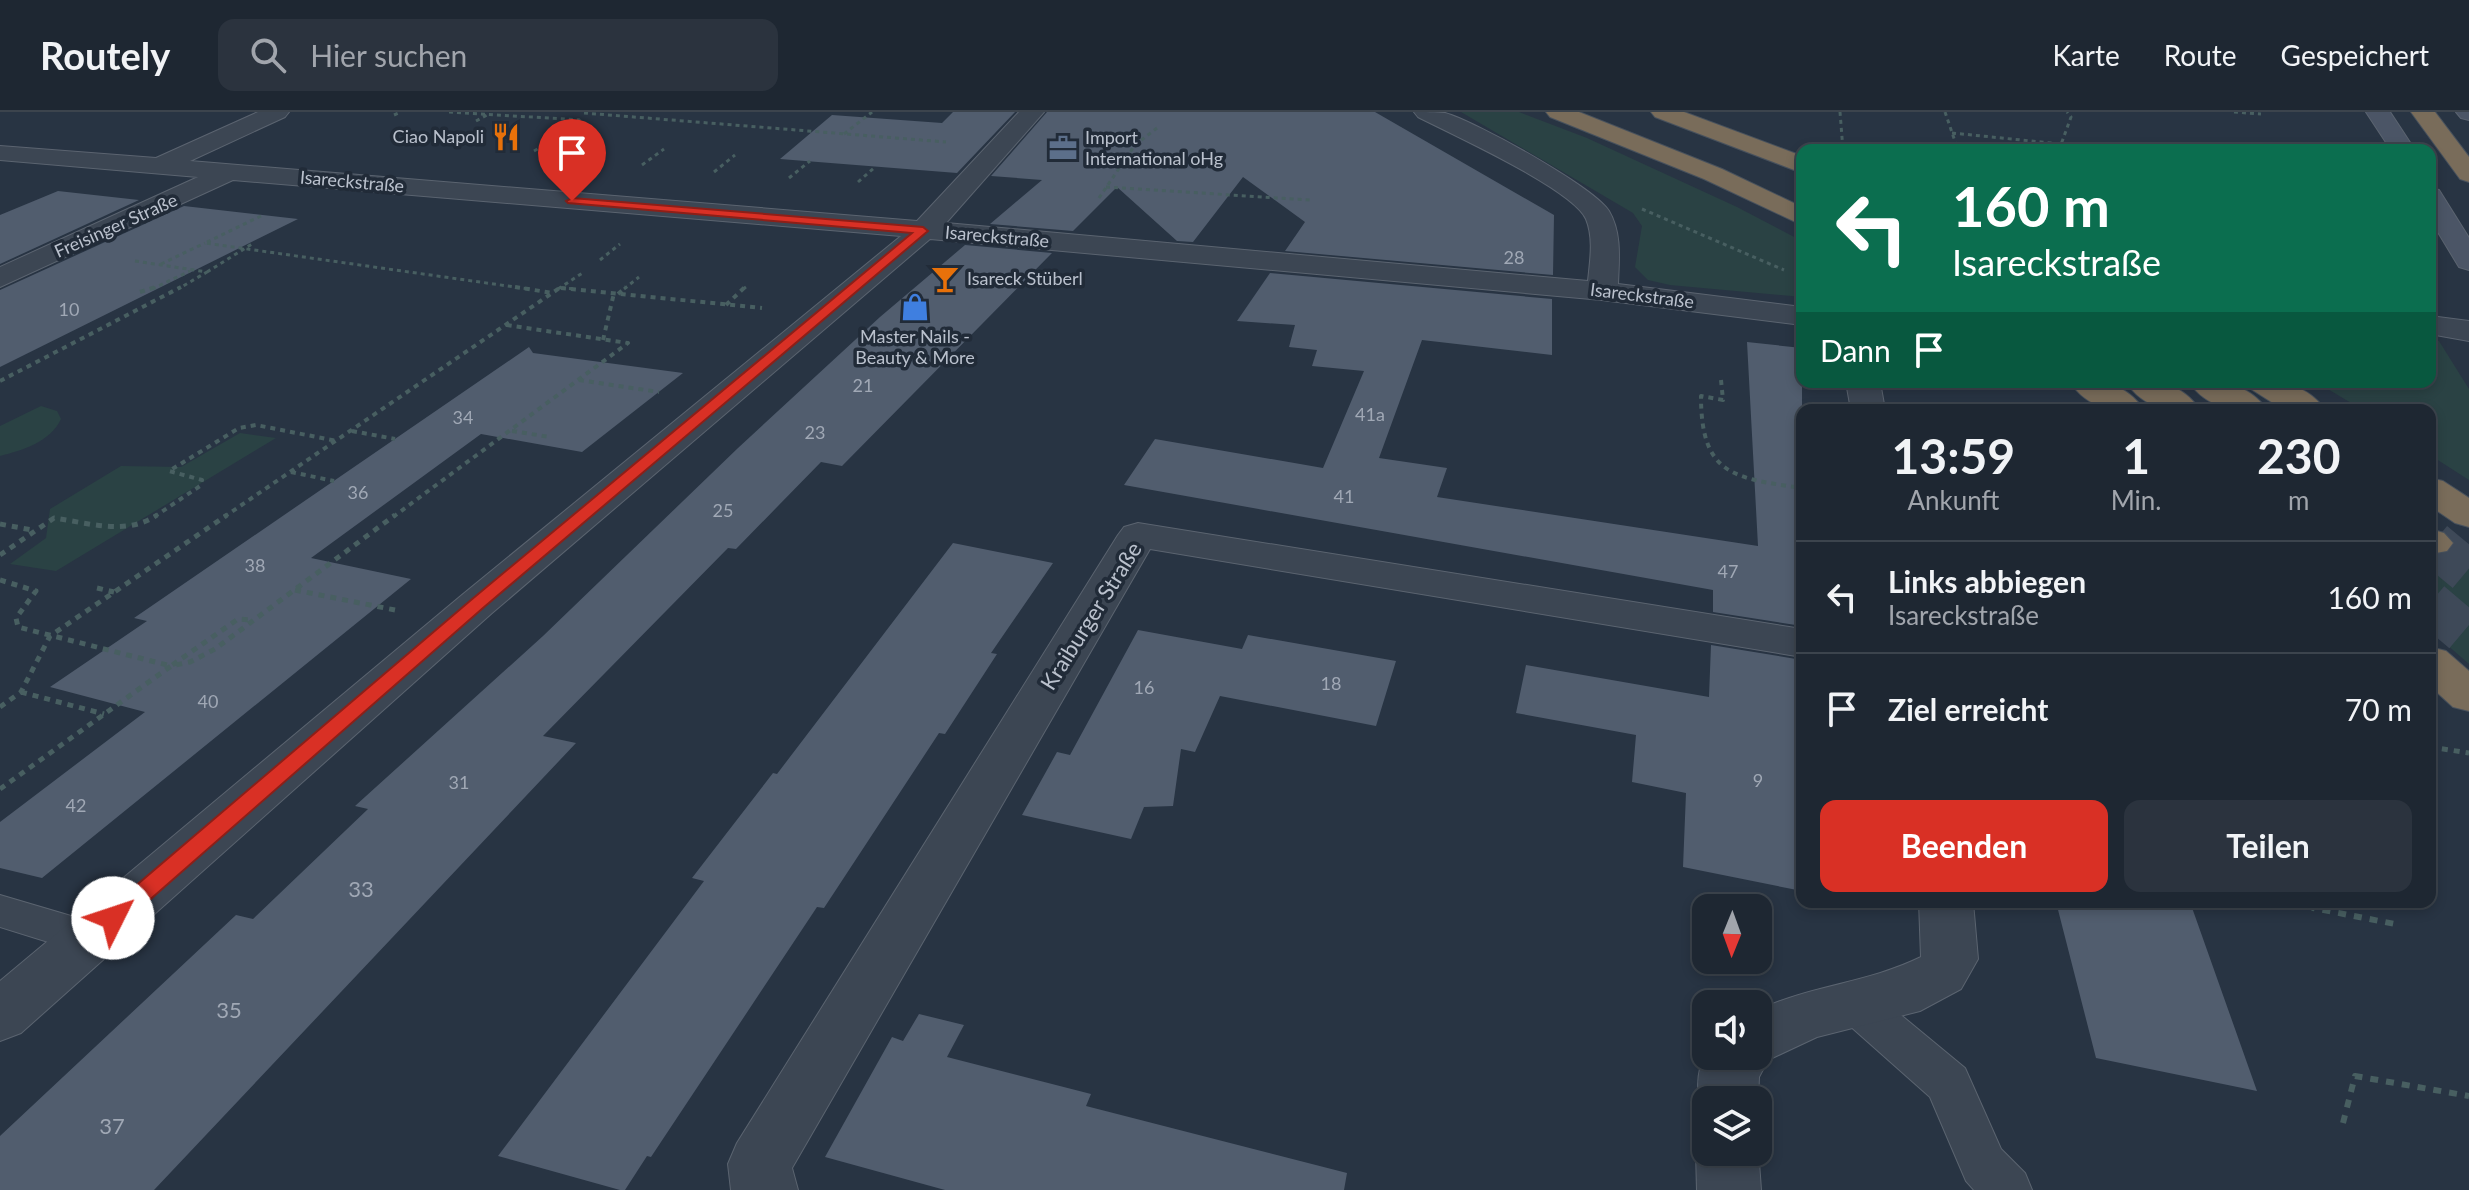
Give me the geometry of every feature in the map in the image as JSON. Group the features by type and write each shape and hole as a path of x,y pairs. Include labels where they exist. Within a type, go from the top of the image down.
{"highway":[{"path":"1558,112 1713,174 1796,214"},
{"path":"1610,112 1728,159 1796,190"},
{"path":"1663,112 1796,163"},
{"path":"1702,112 1796,149"},
{"path":"2423,112 2469,174"},
{"path":"2096,388 2118,404"},
{"path":"2152,388 2174,404"},
{"path":"2215,388 2241,404"},
{"path":"2273,388 2298,404"},
{"path":"2436,493 2469,515"},
{"path":"2436,666 2469,696"}],"main road":[{"path":"2378,112 2399,144"},
{"path":"2436,206 2469,261"}],"street":[{"path":"159,166 277,112"},
{"path":"0,1016 477,604 923,231 1032,112"},
{"path":"1426,112 1538,170 1595,209 1605,234 1602,291"},
{"name":"Isareckstraße","path":"0,153 1602,291 1796,315"},
{"name":"Freisinger Straße","path":"0,278 230,172"},
{"path":"2436,326 2469,331"},
{"name":"Kraiburger Straße","path":"766,1190 761,1185 760,1164 1138,535 1796,642"},
{"path":"1772,1031 1806,1015 1900,994 1941,973 1950,959 1946,908"},
{"path":"1728,1166 1729,1190"}],"lane":[{"path":"0,911 90,938"},
{"path":"1857,1005 1948,1083 1983,1165 2007,1190"}],"path":[{"path":"394,115 401,112"},
{"path":"449,112 580,120"},
{"path":"844,134 872,112"},
{"path":"1840,112 1843,144"},
{"path":"1952,133 2061,144 2071,117 2067,112"},
{"path":"2234,112 2261,114"},
{"path":"534,151 575,127 585,113 974,144 1005,142"},
{"path":"1938,115 1946,114 1955,144"},
{"path":"476,121 488,115"},
{"path":"1099,198 1135,145 1157,128"},
{"path":"578,154 596,143"},
{"path":"632,172 664,149"},
{"path":"707,178 735,155"},
{"path":"780,184 810,161"},
{"path":"850,190 875,167"},
{"path":"1106,187 1310,200"},
{"path":"1595,209 1631,203 1788,271"},
{"path":"160,265 269,213"},
{"path":"205,243 554,293"},
{"path":"0,381 170,294 252,244"},
{"path":"63,250 207,272"},
{"path":"140,292 145,293 192,269"},
{"path":"0,707 21,692 50,636 584,272"},
{"path":"603,340 616,294 639,277"},
{"path":"726,305 746,287"},
{"path":"561,288 822,314"},
{"path":"0,580 36,591 16,618 18,627 171,666 190,662 215,649 628,343 506,325"},
{"path":"579,380 602,383"},
{"path":"1721,380 1723,400 1701,396 1701,437 1713,460 1747,479 1796,487"},
{"path":"0,555 54,518 123,528 143,525 200,486 202,480 169,471 239,428 256,425 337,441"},
{"path":"351,430 395,439"},
{"path":"510,431 550,437"},
{"path":"291,472 334,481"},
{"path":"0,524 33,530"},
{"path":"97,588 115,592"},
{"path":"295,590 325,596"},
{"path":"0,789 238,619 252,621"},
{"path":"21,692 105,714"},
{"path":"2436,748 2469,753"},
{"path":"2313,908 2400,925"},
{"path":"2343,1123 2355,1076 2469,1096"}],"green space":[{"path":"1461,112 1519,112 1587,138 1737,207 1796,238 1796,296 1670,285 1648,280 1635,267 1642,226 1633,213"},
{"path":"2436,340 2439,341 2469,389 2469,480 2436,459 2436,404 2353,404 2326,388 2436,388"},
{"path":"41,406 57,411 61,419 56,427 35,444 0,456 0,426"},
{"path":"240,433 276,438 56,571 10,564 46,538 50,509 121,466 181,467"},
{"path":"2469,560 2469,664 2436,635 2436,562"}],"building":[{"path":"953,112 1015,112 957,173 780,159 832,115 942,123"},
{"path":"1047,112 1375,112 1554,215 1553,275 1285,251 1305,222 1243,177 1193,242 1177,241 1117,187 1073,231 990,224 1042,180 991,176"},
{"path":"58,191 139,200 0,264 0,215"},
{"path":"184,206 298,219 0,367 0,290"},
{"path":"965,245 1052,253 842,466 821,462 736,549 728,548 543,736 576,743 154,1190 0,1190 0,1136 236,915 253,919 368,809 355,806 543,636 738,448 880,317"},
{"path":"1270,273 1552,299 1552,355 1422,340 1379,458 1447,468 1437,497 1758,546 1747,342 1796,347 1796,388 1802,388 1802,404 1796,404 1796,625 1713,612 1713,590 1124,485 1155,439 1323,468 1364,371 1312,366 1317,350 1289,347 1295,325 1237,321"},
{"path":"529,347 533,353 683,373 582,452 481,434 311,558 411,579 42,878 0,868 0,822 145,712 50,687 147,621 134,618"},
{"path":"953,543 1053,563 991,653 997,654 945,734 939,733 824,908 817,907 651,1157 647,1156 625,1190 620,1190 498,1156 704,881 692,878 773,773 777,774"},
{"path":"1138,630 1242,649 1248,635 1396,661 1376,726 1220,696 1195,752 1181,749 1173,806 1144,807 1131,839 1022,815 1057,752 1070,755"},
{"path":"1711,645 1796,659 1796,890 1683,867 1686,793 1632,782 1636,735 1516,713 1526,665 1709,697"},
{"path":"2058,908 2192,908 2257,1091 2096,1058"},
{"path":"919,1014 964,1025 947,1057 1091,1094 1086,1106 1347,1173 1344,1190 945,1190 825,1157 892,1037 903,1041"}],"tunnel":[{"path":"2436,546 2469,573"},
{"path":"2436,608 2469,636"}],"place":[{"name":"Ciao Napoli","path":"506,137"},
{"name":"Import International oHg","path":"1063,148"},
{"name":"Isareck Stüberl","path":"945,279"},
{"name":"Master Nails - Beauty & More","path":"915,307"}],"route":[{"path":"113,918 477,604 923,231 572,201"}]}
